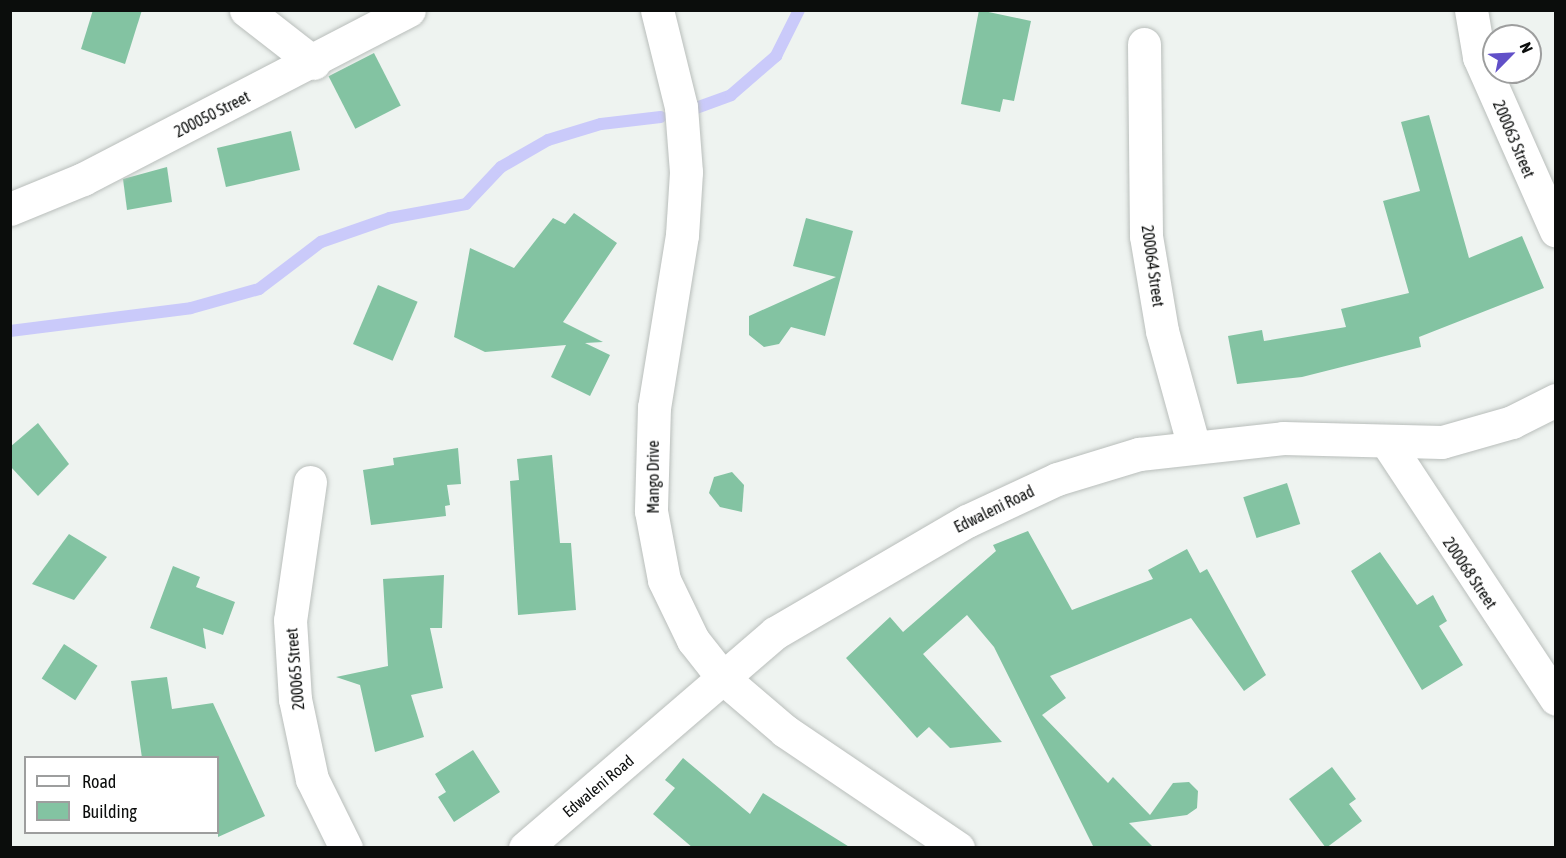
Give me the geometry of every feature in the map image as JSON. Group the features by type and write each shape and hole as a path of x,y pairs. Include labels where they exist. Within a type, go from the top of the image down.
{"street":[{"path":"246,10 314,63"},
{"name":"200050 Street","path":"10,209 314,63 409,10"},
{"name":"Mango Drive","path":"657,10 681,107 686,172 682,235 654,407 651,511 664,580 693,640 723,678 785,731 958,848"},
{"name":"200063 Street","path":"1471,10 1479,57 1556,231"},
{"name":"200064 Street","path":"1144,44 1146,236 1162,331 1194,447"},
{"name":"Edwaleni Road","path":"525,848 775,633 967,521 1057,479 1140,454 1283,438 1388,444 1442,442 1512,423 1556,400"},
{"name":"200068 Street","path":"1388,444 1556,699"},
{"name":"200065 Street","path":"310,482 290,620 295,699 312,779 346,848"}],"building":[{"path":"93,10 142,10 125,64 81,49"},
{"path":"979,10 1031,21 1014,101 1003,99 1000,112 961,104"},
{"path":"374,53 401,106 355,129 329,76"},
{"path":"1429,115 1469,258 1522,236 1544,288 1419,337 1421,347 1302,377 1237,384 1228,336 1262,330 1264,341 1346,327 1341,309 1409,293 1383,201 1420,191 1401,122"},
{"path":"291,131 300,170 226,187 217,148"},
{"path":"167,167 172,202 127,210 123,179"},
{"path":"574,213 617,243 563,322 603,342 585,343 610,355 590,396 551,377 566,345 485,352 454,337 470,248 514,268 553,218 565,224"},
{"path":"806,218 853,231 825,336 791,327 779,344 764,347 749,335 749,316 836,277 793,266"},
{"path":"378,285 418,302 393,361 353,344"},
{"path":"38,423 69,464 38,496 10,466 10,447"},
{"path":"458,448 461,484 447,485 450,505 445,506 446,516 371,525 363,470 394,465 393,458"},
{"path":"552,455 560,543 571,543 576,610 518,615 510,481 519,480 517,459"},
{"path":"732,472 744,485 742,512 720,507 709,493 714,477"},
{"path":"1287,483 1300,524 1257,538 1243,497"},
{"path":"1028,531 1072,610 1153,579 1148,570 1187,549 1200,573 1207,569 1266,675 1244,691 1191,618 1050,676 1066,698 1042,715 1108,783 1113,777 1150,815 1173,783 1189,782 1198,791 1197,808 1187,815 1129,823 1154,848 1094,848 994,647 967,615 923,654 1002,742 950,748 929,727 917,738 846,658 890,617 903,632 996,551 993,545"},
{"path":"69,534 107,557 74,600 32,584"},
{"path":"1380,552 1417,605 1433,595 1447,621 1439,626 1463,665 1422,690 1351,571"},
{"path":"173,566 200,577 196,587 235,602 223,635 203,628 206,649 150,628"},
{"path":"444,575 442,628 430,628 443,688 411,695 424,737 375,752 360,685 336,677 388,666 383,579"},
{"path":"64,644 98,666 75,700 42,678"},
{"path":"167,677 172,709 213,703 265,816 218,837 219,756 142,756 131,681"},
{"path":"473,750 500,792 454,822 438,797 446,792 435,774"},
{"path":"683,758 750,814 763,793 851,848 693,848 653,814 675,788 665,780"},
{"path":"1332,767 1356,799 1349,804 1362,821 1326,848 1289,799"}],"waterway":[{"path":"696,108 731,95 776,56 799,10"},
{"path":"10,331 191,308 259,289 321,242 390,218 466,204 501,167 548,140 601,124 661,117"}]}
